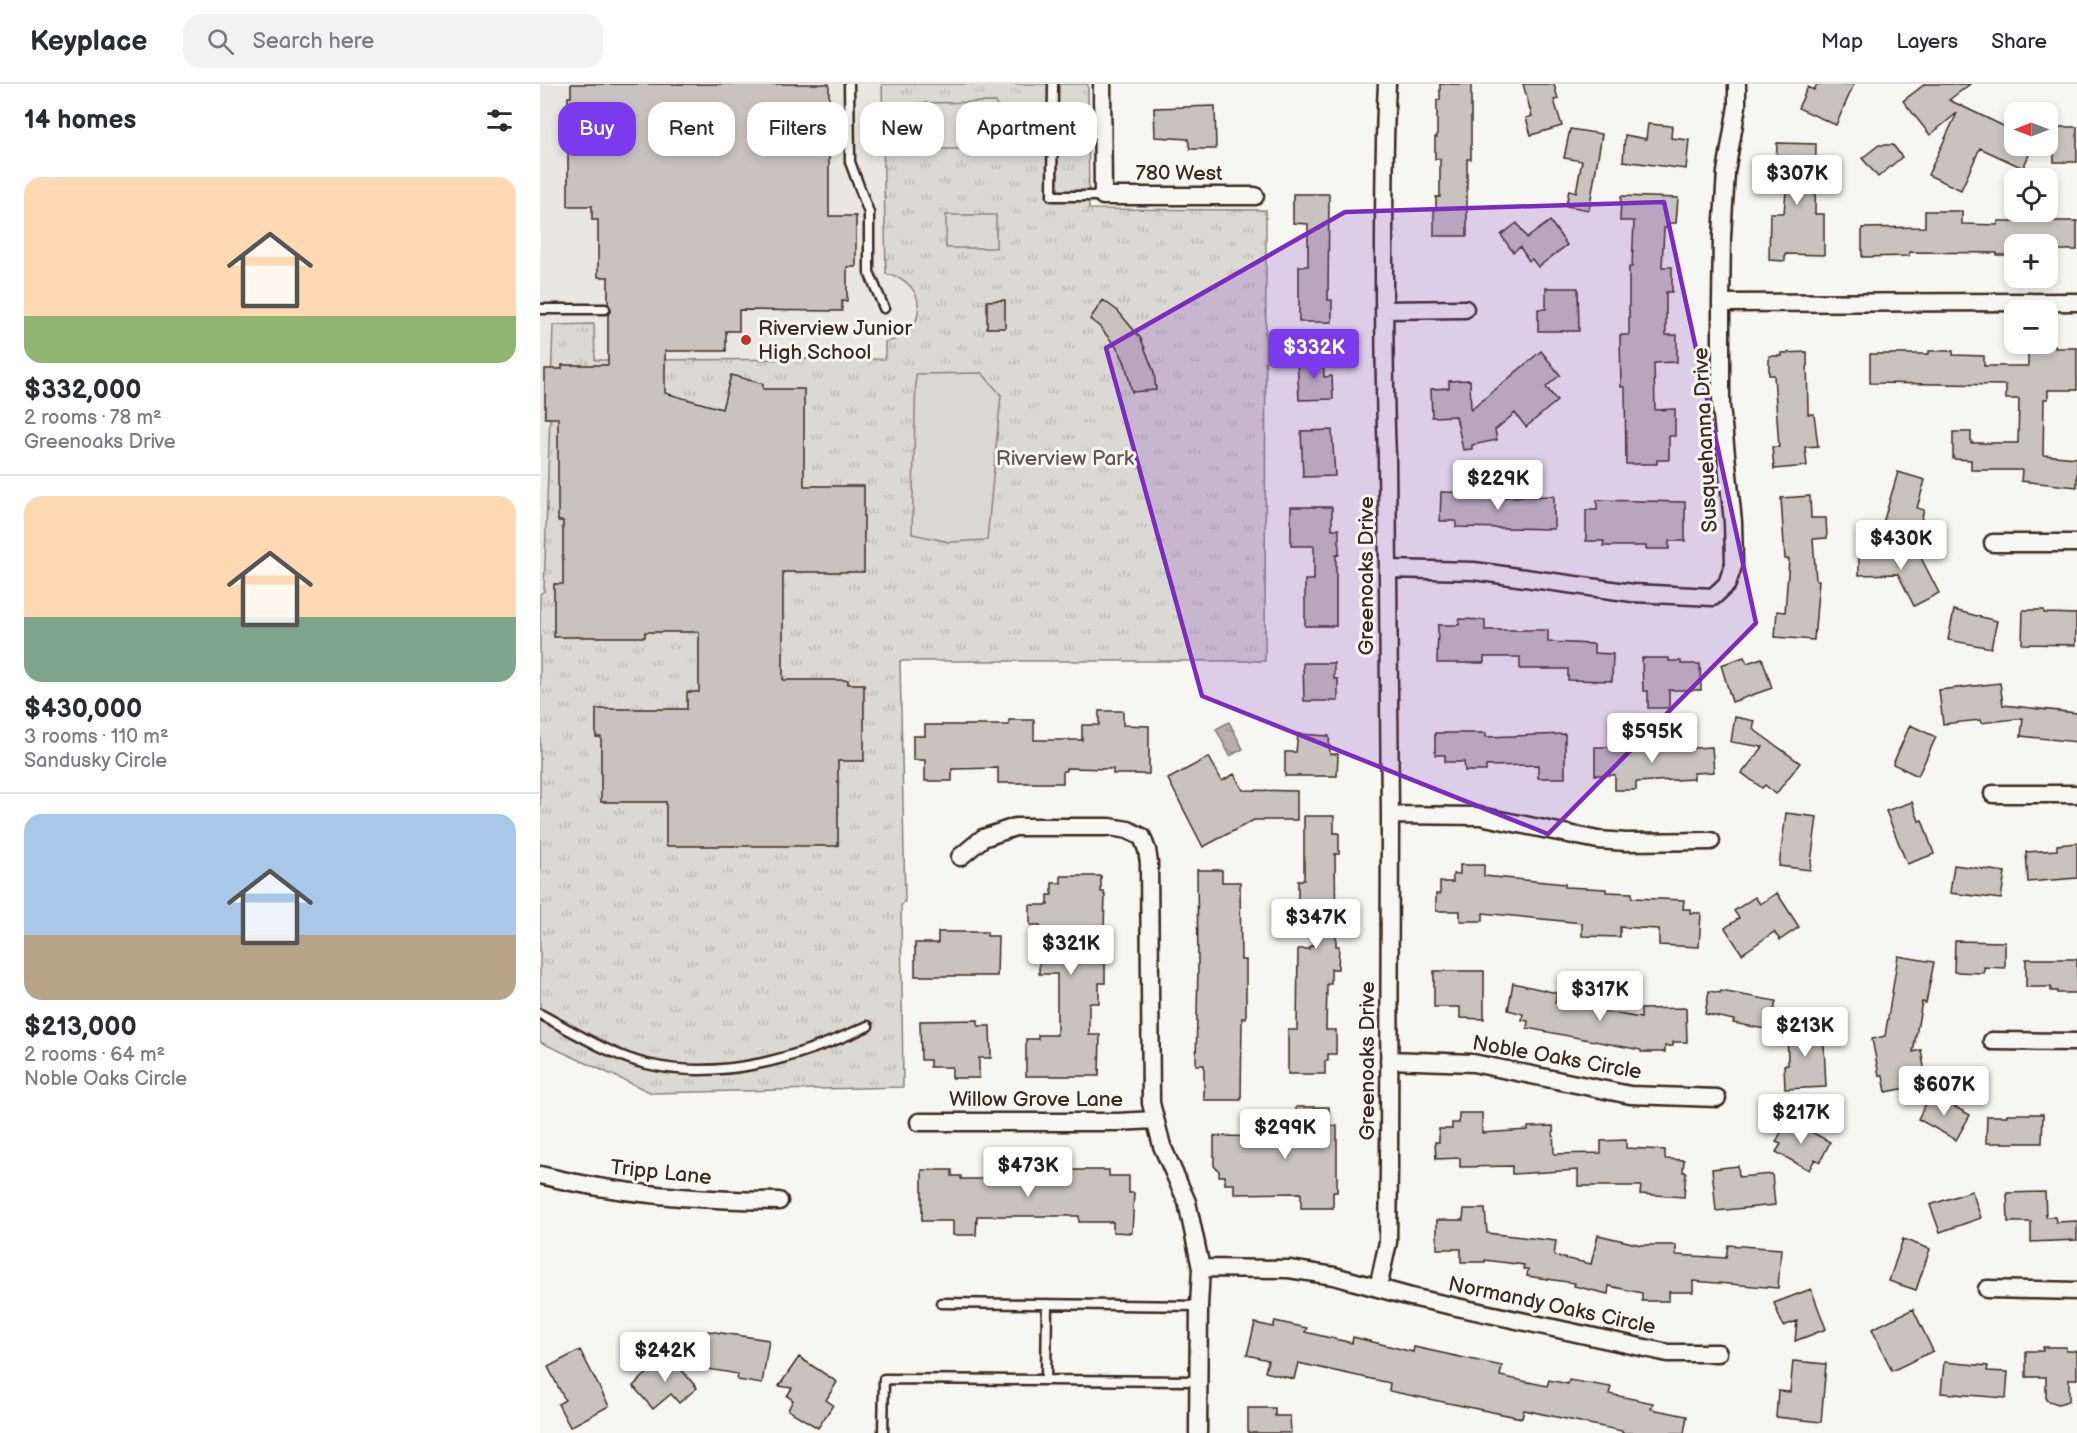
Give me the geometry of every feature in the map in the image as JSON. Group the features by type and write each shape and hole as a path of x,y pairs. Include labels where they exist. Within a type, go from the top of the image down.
{"street":[{"path":"1102,84 1103,196"},
{"name":"Greenoaks Drive","path":"1378,1288 1388,1242 1390,815 1384,310 1384,128 1387,84"},
{"name":"Susquehanna Drive","path":"1388,569 1474,571 1633,593 1713,597 1727,584 1734,563 1733,522 1721,406 1722,236 1726,172 1737,106 1737,84"},
{"name":"780 West","path":"1103,196 1255,196"},
{"path":"1721,303 2077,302"},
{"path":"1384,310 1465,309"},
{"path":"1993,543 2077,543"},
{"path":"1993,794 2077,794"},
{"path":"1390,815 1480,816 1598,840 1711,842"},
{"path":"960,856 983,838 1015,827 1110,827 1128,830 1142,837 1148,850 1149,1087 1154,1120 1162,1146 1187,1202 1201,1268 1198,1433"},
{"path":"1992,1041 2077,1042"},
{"name":"Noble Oaks Circle","path":"1389,1060 1473,1063 1630,1095 1717,1098"},
{"name":"Willow Grove Lane","path":"919,1122 1154,1120"},
{"name":"Tripp Lane","path":"540,1175 593,1187 652,1195 705,1200 780,1201"},
{"path":"1201,1268 1289,1269 1334,1276 1378,1288"},
{"name":"Normandy Oaks Circle","path":"1378,1288 1668,1353 1718,1353"},
{"path":"1988,1289 2077,1291"}],"lane":[{"path":"849,84 850,162 868,213 869,272 884,308"},
{"path":"1053,84 1052,196 1103,196"},
{"path":"540,309 605,309"},
{"path":"540,1014 601,1046 645,1064 681,1071 730,1069 780,1059 833,1042 868,1026"},
{"path":"941,1303 1199,1306"},
{"path":"1046,1380 1047,1304"},
{"path":"883,1433 884,1379 1198,1381"}],"highlighted area":[{"path":"1664,202 1756,623 1548,834 1202,696 1106,348 1345,212"}],"shaded area":[{"name":"Riverview Junior High School","path":"540,84 882,84 882,102 860,102 860,156 884,156 886,274 903,279 910,285 918,302 917,320 907,334 885,342 886,359 595,360 594,324 544,591 540,594"}],"green space":[{"name":"Riverview Park","path":"882,84 1088,84 1088,102 956,102 956,156 1089,156 1089,209 1266,210 1265,661 900,661 905,901 901,906 903,1087 652,1093 540,1042 540,594 544,591 553,325 594,324 595,360 885,359 885,342 899,338 910,330 916,320 918,308 917,297 911,286 900,278 886,274 884,156 944,156 944,102 882,102"},
{"path":"944,103 956,103 956,149 944,149"},
{"path":"946,215 996,215 996,248 946,248"},
{"path":"982,373 1001,395 987,540 949,542 912,534 916,374"}],"water":[{"path":"1229,722 1243,749 1230,756 1216,729"},
{"path":"1599,974 1611,975 1620,981 1624,988 1621,996 1614,997 1609,989 1596,984 1596,977"}],"building":[{"path":"571,84 829,84 829,102 747,102 747,156 829,156 829,216 856,216 856,267 847,267 847,301 842,301 842,311 739,310 739,331 726,331 726,351 665,351 665,393 722,409 731,375 763,384 763,389 804,389 804,486 864,486 864,572 783,572 783,680 848,680 848,684 864,684 864,761 838,761 838,846 666,846 666,802 601,802 601,737 596,737 596,709 687,709 687,692 699,692 699,632 645,632 645,637 554,637 554,584 563,584 563,521 558,521 558,418 545,418 545,369 562,369 562,365 608,365 608,314 611,310 608,304 608,277 598,277 598,220 592,220 592,206 568,206 568,156 636,156 636,102 568,102 568,97 571,97"},
{"path":"1440,84 1471,84 1471,159 1467,159 1467,236 1434,236 1434,209 1436,209 1436,197 1440,197 1440,159 1435,159 1435,137 1437,137 1437,100 1440,100"},
{"path":"1523,84 1554,84 1558,99 1554,100 1562,126 1531,135 1526,118 1532,116"},
{"path":"1817,84 1854,84 1836,125 1798,108 1808,87 1814,90"},
{"path":"1925,84 1970,84 1949,100 2004,126 2004,156 2028,156 2023,168 1980,148 1961,190 1928,175 1957,113 1930,135 1903,101"},
{"path":"1215,106 1216,149 1190,149 1188,139 1155,137 1154,108"},
{"path":"1648,124 1672,126 1671,138 1689,140 1686,169 1623,161 1625,135 1646,139"},
{"path":"2058,127 2077,127 2077,162 2054,162 2054,156 2058,156"},
{"path":"1570,129 1602,134 1589,210 1566,206 1569,190 1576,192 1582,161 1564,158"},
{"path":"1777,143 1816,144 1815,214 1824,214 1824,255 1785,254 1785,261 1769,260 1770,213 1784,213 1787,181 1785,180 1785,166 1776,166"},
{"path":"1879,145 1893,145 1902,157 1878,177 1862,158"},
{"path":"1293,194 1329,194 1328,300 1332,300 1332,322 1299,322 1299,266 1308,266 1308,224 1293,223"},
{"path":"1621,196 1678,198 1676,223 1668,223 1667,228 1664,228 1662,267 1672,267 1672,292 1666,292 1666,335 1677,335 1677,362 1654,363 1655,410 1675,409 1675,436 1669,436 1669,460 1657,460 1657,464 1626,464 1625,387 1621,387 1620,335 1629,335 1629,267 1632,267 1634,221 1620,221"},
{"path":"1925,211 1962,211 1962,224 1998,225 1998,221 2077,221 2077,250 2058,250 2058,234 2004,234 2004,255 1909,252 1909,256 1862,257 1862,228 1925,227"},
{"path":"1550,221 1567,245 1538,267 1532,259 1529,261 1520,247 1513,252 1501,235 1517,223 1527,238"},
{"path":"1546,288 1578,288 1579,331 1538,331 1538,309 1546,309"},
{"path":"1005,300 1005,328 987,328 987,301"},
{"path":"1103,300 1118,311 1141,339 1154,372 1156,390 1132,392 1125,363 1118,349 1100,327 1090,319"},
{"path":"2058,348 2077,348 2077,390 2048,390 2048,399 2044,399 2043,455 2077,458 2077,487 2021,481 2022,470 1971,470 1971,460 1953,459 1953,432 1971,432 1971,443 2018,443 2019,399 2006,399 2006,385 1870,383 1870,354 1929,354 1929,351 1953,351 1953,355 1984,356 1984,366 2028,366 2028,354 2058,354"},
{"path":"1541,351 1560,375 1546,387 1557,401 1526,427 1515,413 1495,430 1497,440 1472,445 1472,449 1463,450 1456,416 1432,417 1431,389 1449,388 1449,381 1470,380 1471,410"},
{"path":"1807,352 1808,414 1814,414 1818,446 1805,447 1807,466 1774,469 1772,447 1779,447 1774,375 1769,375 1769,356"},
{"path":"1323,358 1324,377 1332,376 1333,399 1299,400 1297,359"},
{"path":"1332,430 1335,476 1303,477 1301,431"},
{"path":"1898,472 1925,480 1917,508 1924,510 1917,534 1883,523"},
{"path":"1441,492 1480,493 1480,498 1554,496 1554,529 1456,527 1456,521 1440,521"},
{"path":"1810,496 1811,518 1826,518 1827,538 1813,539 1816,580 1819,580 1814,640 1775,637 1777,611 1785,612 1789,559 1785,559 1781,498"},
{"path":"1597,500 1685,502 1685,541 1669,541 1669,549 1646,549 1646,546 1603,546 1604,541 1586,541 1586,510 1597,510"},
{"path":"1291,507 1332,507 1332,529 1339,529 1339,555 1336,555 1336,626 1305,626 1305,580 1314,580 1314,546 1291,546"},
{"path":"1917,550 1939,593 1914,606 1898,574 1859,575 1859,551"},
{"path":"1954,610 1997,621 1991,648 1948,640"},
{"path":"2023,610 2076,614 2076,645 2022,644"},
{"path":"1459,619 1485,620 1485,630 1548,630 1548,642 1594,644 1594,653 1613,654 1612,681 1568,680 1568,669 1520,669 1520,657 1484,657 1484,663 1437,663 1438,625 1459,625"},
{"path":"1744,657 1747,663 1762,658 1772,688 1732,702 1721,665"},
{"path":"1642,658 1669,658 1669,661 1681,661 1681,664 1700,664 1701,690 1669,690 1669,708 1648,708 1648,691 1643,691"},
{"path":"1303,663 1334,663 1334,679 1338,679 1338,701 1304,701"},
{"path":"2000,683 2003,705 2077,713 2077,742 2021,736 2023,718 1981,723 1980,720 1943,724 1939,690"},
{"path":"1099,711 1123,711 1123,725 1149,726 1149,774 1113,774 1113,769 1066,768 1066,771 1063,771 1063,783 998,783 998,768 952,769 952,781 925,781 925,760 913,760 913,736 925,736 925,725 1009,725 1009,720 1034,720 1034,740 1082,740 1082,725 1099,725"},
{"path":"1735,717 1755,721 1753,729 1800,763 1776,794 1765,785 1762,788 1742,773 1763,747 1731,742"},
{"path":"1910,725 1936,737 1918,776 1893,764"},
{"path":"1435,733 1486,733 1486,737 1565,734 1565,778 1538,778 1538,765 1486,766 1486,771 1465,771 1464,762 1445,762 1445,755 1435,755"},
{"path":"1298,734 1329,736 1330,754 1338,754 1337,776 1285,776 1285,752 1296,752"},
{"path":"1693,746 1693,748 1712,747 1714,772 1694,773 1694,779 1636,782 1636,790 1615,790 1615,775 1595,775 1595,747 1636,747 1636,749"},
{"path":"1209,757 1222,781 1234,774 1243,790 1297,791 1297,820 1254,820 1203,847 1168,779"},
{"path":"1912,802 1919,821 1922,820 1934,854 1907,864 1886,811"},
{"path":"1786,813 1817,817 1810,870 1779,866"},
{"path":"1304,816 1334,816 1334,833 1339,833 1339,854 1335,854 1338,969 1331,969 1331,984 1327,984 1326,1030 1336,1030 1336,1054 1328,1054 1328,1061 1325,1061 1325,1074 1288,1074 1288,1030 1297,1030 1298,949 1309,949 1313,946 1313,912 1298,912 1298,880 1304,880"},
{"path":"2077,843 2077,878 2028,882 2026,852 2057,850 2057,845"},
{"path":"1460,865 1484,865 1484,876 1565,884 1565,887 1606,889 1606,892 1632,893 1632,898 1684,900 1683,909 1690,909 1690,913 1701,913 1699,947 1659,945 1659,929 1620,927 1620,937 1582,936 1582,923 1483,913 1483,921 1460,921 1460,911 1436,911 1436,894 1440,894 1440,882 1453,882 1453,874 1460,874"},
{"path":"1954,865 2005,872 2001,899 1950,893"},
{"path":"1197,870 1222,870 1222,882 1240,882 1241,960 1246,960 1246,1018 1242,1018 1241,1100 1204,1100 1204,1065 1196,1065"},
{"path":"1061,876 1101,876 1101,892 1105,895 1103,961 1105,961 1105,983 1099,983 1099,1003 1089,1003 1089,1035 1100,1035 1099,1076 1026,1076 1026,1039 1038,1039 1038,1035 1057,1035 1057,974 1039,974 1040,925 1030,925 1030,905 1048,905 1048,895 1052,895 1052,883 1061,883"},
{"path":"1777,893 1799,927 1780,940 1774,932 1742,954 1725,928 1739,918 1734,911 1755,897 1760,904"},
{"path":"938,932 987,932 987,936 998,936 997,976 915,976 915,943 938,943"},
{"path":"1955,941 2005,942 2005,968 1984,967 1984,973 1954,972"},
{"path":"1898,956 1934,962 1926,1003 1922,1002 1913,1052 1921,1050 1927,1084 1886,1092 1883,1075 1879,1075 1872,1039 1885,1036"},
{"path":"2026,959 2077,959 2077,993 2057,993 2057,991 2051,991 2051,987 2026,987"},
{"path":"1434,971 1484,971 1484,1019 1460,1018 1460,1007 1434,1007"},
{"path":"1513,983 1557,993 1555,1003 1641,1018 1641,1009 1686,1008 1687,1042 1673,1042 1673,1046 1665,1046 1665,1052 1641,1052 1641,1050 1527,1028 1528,1021 1522,1020 1523,1014 1508,1010"},
{"path":"1709,991 1776,1001 1770,1030 1733,1023 1734,1020 1705,1014"},
{"path":"978,1020 978,1026 990,1026 991,1058 979,1058 979,1078 952,1078 952,1067 930,1067 930,1060 921,1060 920,1021"},
{"path":"1823,1025 1826,1087 1785,1089 1784,1065 1788,1065 1787,1026"},
{"path":"1931,1094 1970,1115 1956,1140 1918,1119"},
{"path":"1296,1107 1329,1107 1329,1126 1337,1126 1337,1192 1333,1192 1333,1208 1301,1208 1301,1193 1234,1194 1234,1184 1225,1184 1225,1176 1219,1176 1219,1171 1214,1166 1214,1136 1287,1137 1287,1127 1296,1127"},
{"path":"1459,1113 1482,1113 1482,1133 1553,1126 1554,1154 1601,1153 1601,1141 1626,1140 1626,1148 1665,1150 1665,1159 1684,1160 1683,1172 1686,1172 1684,1197 1640,1194 1641,1186 1578,1186 1578,1170 1512,1174 1512,1166 1460,1167 1460,1158 1436,1159 1435,1142 1439,1142 1439,1129 1452,1129 1452,1123 1459,1123"},
{"path":"2007,1114 2043,1114 2042,1143 1986,1143 1987,1116 2007,1116"},
{"path":"1788,1119 1830,1142 1820,1162 1815,1159 1809,1170 1776,1152 1781,1144 1776,1142"},
{"path":"1738,1166 1739,1177 1772,1174 1775,1205 1716,1211 1712,1169"},
{"path":"922,1170 952,1170 952,1176 961,1176 961,1179 1031,1176 1031,1170 1109,1170 1109,1176 1129,1176 1129,1193 1134,1193 1132,1233 1113,1232 1113,1222 1079,1222 1079,1216 977,1216 976,1235 953,1235 953,1221 922,1221"},
{"path":"1972,1191 1981,1218 1940,1232 1930,1205"},
{"path":"2045,1192 2046,1217 2055,1217 2056,1222 2077,1221 2077,1240 2031,1242 2031,1222 2008,1222 2007,1193"},
{"path":"1464,1209 1485,1209 1487,1233 1556,1241 1554,1256 1591,1264 1598,1235 1641,1245 1676,1245 1676,1255 1726,1258 1728,1245 1781,1249 1778,1288 1693,1281 1693,1292 1669,1292 1669,1301 1642,1301 1642,1293 1609,1286 1608,1294 1574,1286 1575,1283 1527,1276 1528,1269 1523,1269 1524,1265 1485,1260 1485,1262 1461,1262 1461,1249 1437,1249 1437,1220 1463,1220"},
{"path":"1903,1239 1930,1249 1916,1290 1889,1281"},
{"path":"1811,1289 1826,1329 1795,1341 1797,1321 1783,1326 1774,1303"},
{"path":"1913,1309 1933,1351 1892,1371 1872,1329"},
{"path":"1275,1321 1307,1328 1305,1332 1352,1343 1353,1337 1413,1352 1414,1347 1502,1366 1500,1376 1547,1386 1549,1380 1568,1384 1569,1380 1611,1387 1609,1394 1653,1403 1651,1409 1687,1416 1684,1433 1622,1433 1622,1431 1524,1410 1522,1418 1389,1391 1390,1383 1298,1363 1294,1379 1265,1372 1268,1360 1247,1355 1255,1323 1273,1327"},
{"path":"708,1331 769,1340 762,1384 737,1380 738,1374 702,1368"},
{"path":"2043,1347 2066,1347 2066,1351 2077,1351 2077,1379 2069,1379 2069,1401 2058,1404 2046,1400 2046,1377 2026,1377 2026,1351 2043,1351"},
{"path":"580,1350 609,1406 570,1427 558,1404 565,1400 548,1367"},
{"path":"668,1354 697,1388 679,1403 671,1394 653,1409 633,1386"},
{"path":"799,1357 837,1382 826,1400 833,1405 818,1428 788,1410 793,1400 787,1396 792,1388 779,1386"},
{"path":"1793,1361 1826,1364 1821,1422 1776,1417 1778,1391 1790,1392"},
{"path":"1944,1362 1988,1366 1987,1371 2008,1372 2006,1398 1941,1393"},
{"path":"1248,1408 1275,1408 1275,1416 1290,1416 1291,1433 1248,1433"}],"place":[{"name":"Riverview Junior High School","path":"746,340"}]}
